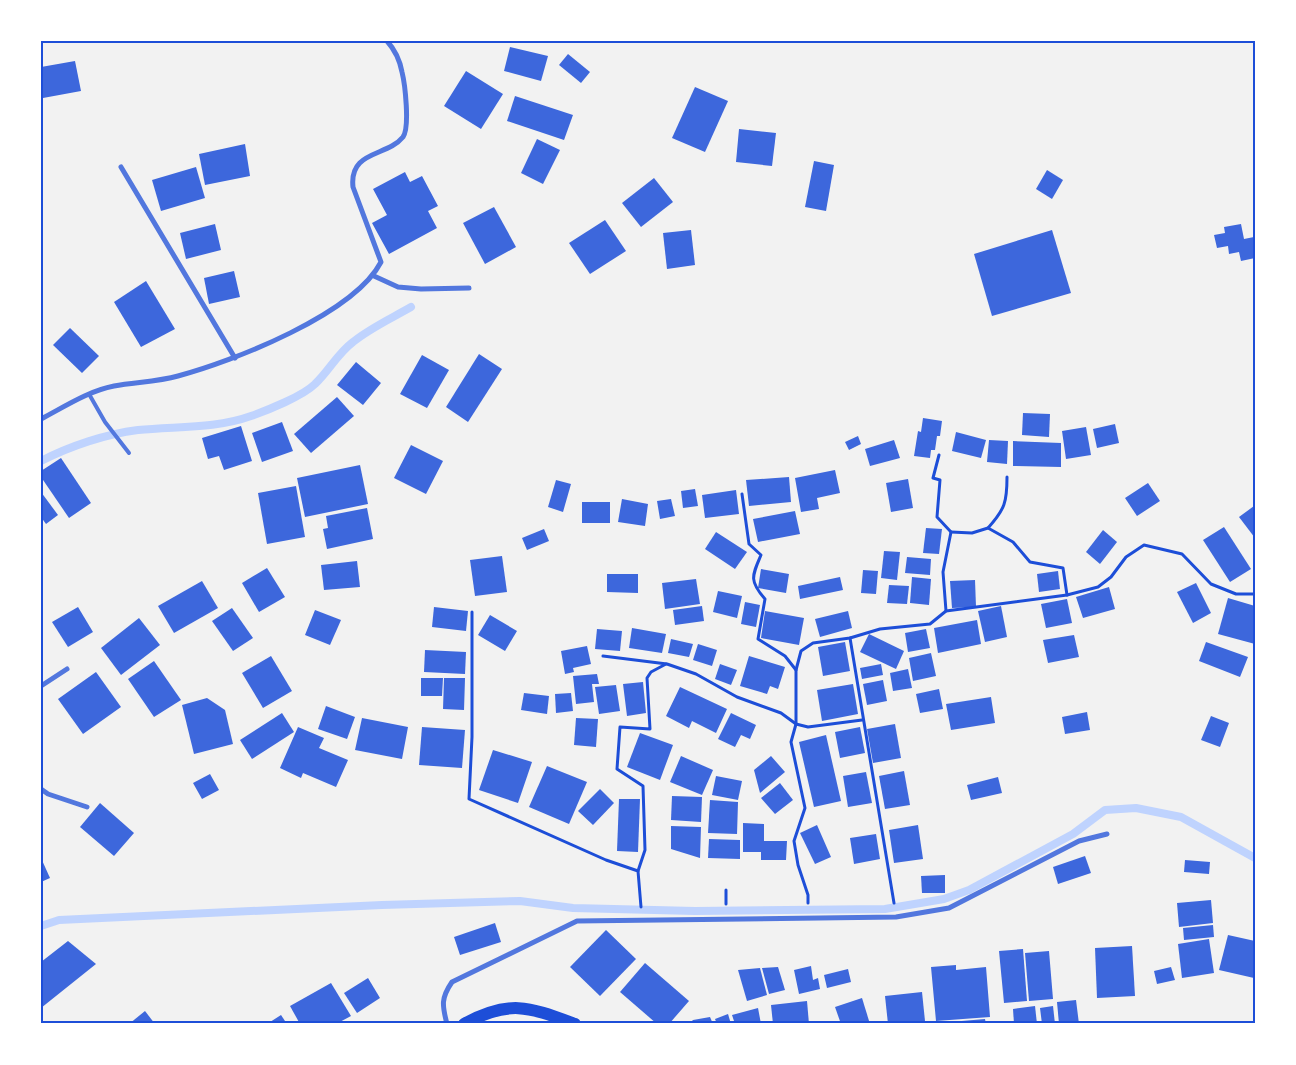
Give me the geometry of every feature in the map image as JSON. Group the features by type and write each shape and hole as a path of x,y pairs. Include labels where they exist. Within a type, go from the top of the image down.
{"main road":[{"path":"464,1024 486,1012 514,1007 535,1009 575,1024"}],"street":[{"path":"41,419 90,394 114,386 178,376 235,358 296,330 346,298 374,276 381,262 353,186 352,177 358,164 401,139 407,128 402,72 393,48 387,41"},
{"path":"121,167 235,358"},
{"path":"374,276 398,286 421,289 469,288"},
{"path":"41,686 67,669"},
{"path":"41,789 48,794 87,807"},
{"path":"447,1024 442,1002 444,994 452,982 577,921 896,917 949,908 1079,841 1107,834"}],"lane":[{"path":"90,394 105,422 129,453"}],"path":[{"path":"938,455 933,478 940,480 937,517 951,532 972,533 988,528 998,516 1007,500 1007,477"},
{"path":"742,494 749,544 762,555 752,575 755,588 765,599 758,638 785,656 796,670"},
{"path":"988,528 1013,542 1030,562 1063,568 1066,595"},
{"path":"946,611 944,572 951,532"},
{"path":"808,895 798,866 794,841 805,808 791,742 796,724 796,670 801,651 813,643 850,638 880,629 930,624 946,611 1066,595 1098,586 1111,577 1126,557 1144,545 1182,554 1211,584 1236,594 1255,594"},
{"path":"472,612 472,737 469,799 606,860 638,871"},
{"path":"850,638 862,720 892,892"},
{"path":"603,656 666,664 696,674 737,697 781,713 796,724 808,727 862,720"},
{"path":"640,895 638,871 644,850 643,786 617,769 620,726 650,729 647,678 651,672 666,664"},
{"path":"726,890 726,898"}],"building":[{"path":"510,47 548,56 541,81 504,71"},
{"path":"568,54 590,72 581,83 559,65"},
{"path":"75,61 81,91 43,98 41,67"},
{"path":"466,71 503,94 481,129 444,106"},
{"path":"695,87 728,101 705,152 672,138"},
{"path":"515,96 573,115 564,140 507,121"},
{"path":"739,129 776,133 772,166 736,162"},
{"path":"537,139 560,150 543,184 521,173"},
{"path":"245,144 250,176 205,185 199,154"},
{"path":"814,161 834,165 826,211 805,207"},
{"path":"196,167 205,198 161,211 152,180"},
{"path":"1047,170 1063,180 1052,199 1036,189"},
{"path":"405,172 410,182 422,176 438,206 428,211 437,228 389,254 372,223 387,215 373,189"},
{"path":"654,178 673,202 641,227 622,203"},
{"path":"494,207 516,247 485,264 463,223"},
{"path":"605,220 626,251 590,274 569,243"},
{"path":"215,224 221,250 186,259 180,233"},
{"path":"1241,224 1244,239 1254,237 1255,258 1241,261 1239,252 1229,254 1228,246 1217,248 1214,235 1225,233 1224,227"},
{"path":"691,230 695,265 667,269 663,233"},
{"path":"1052,230 1071,293 992,316 974,254"},
{"path":"234,271 240,297 209,304 204,278"},
{"path":"146,281 175,329 141,347 114,302"},
{"path":"70,328 99,356 82,373 53,345"},
{"path":"479,354 502,369 468,422 446,407"},
{"path":"422,355 449,370 427,408 400,394"},
{"path":"356,362 381,383 363,405 337,385"},
{"path":"337,397 354,416 311,453 294,434"},
{"path":"1023,413 1050,414 1049,437 1022,435"},
{"path":"923,418 942,421 940,436 937,436 935,450 931,450 930,458 914,456 918,431 921,432"},
{"path":"282,422 293,451 262,462 252,433"},
{"path":"1115,424 1119,443 1097,448 1093,429"},
{"path":"241,426 252,461 224,470 219,456 208,459 202,438"},
{"path":"1086,427 1091,455 1066,459 1062,431"},
{"path":"956,432 986,440 981,458 952,451"},
{"path":"858,436 861,444 849,450 845,442"},
{"path":"894,440 900,458 870,466 865,449"},
{"path":"989,440 1008,441 1007,464 987,462"},
{"path":"1013,441 1061,443 1061,467 1013,466"},
{"path":"411,445 443,461 426,494 394,478"},
{"path":"61,458 91,503 69,518 41,477 41,471"},
{"path":"360,465 368,504 305,517 297,478"},
{"path":"835,470 840,493 817,498 819,509 801,512 795,478"},
{"path":"789,477 791,502 749,506 746,480"},
{"path":"908,479 913,508 891,512 886,483"},
{"path":"556,480 571,484 563,512 548,507"},
{"path":"1148,483 1160,501 1137,516 1125,498"},
{"path":"296,486 305,537 267,544 258,493"},
{"path":"695,489 698,506 683,508 681,491"},
{"path":"736,490 739,514 705,518 702,495"},
{"path":"41,492 58,515 46,524 41,517"},
{"path":"622,499 648,504 645,526 618,522"},
{"path":"671,499 675,516 660,519 657,501"},
{"path":"582,502 610,502 610,523 582,523"},
{"path":"1255,507 1255,538 1239,517"},
{"path":"367,508 373,539 327,549 323,529 328,528 326,516"},
{"path":"795,511 800,534 758,542 753,519"},
{"path":"1224,527 1251,569 1230,582 1203,540"},
{"path":"926,528 942,529 939,554 923,553"},
{"path":"544,529 549,541 527,550 522,538"},
{"path":"1103,530 1117,542 1100,564 1086,552"},
{"path":"716,532 747,552 735,569 705,549"},
{"path":"884,551 900,552 897,580 881,578"},
{"path":"502,556 507,592 475,596 470,560"},
{"path":"907,557 931,559 930,575 905,573"},
{"path":"357,561 360,587 324,590 321,565"},
{"path":"267,568 285,597 259,612 242,583"},
{"path":"761,569 789,574 786,593 758,588"},
{"path":"863,570 878,571 876,594 861,593"},
{"path":"1058,571 1060,589 1039,592 1037,574"},
{"path":"607,574 638,574 638,593 607,592"},
{"path":"840,577 843,590 800,599 798,586"},
{"path":"912,577 931,579 929,605 910,603"},
{"path":"696,579 700,604 665,609 662,583"},
{"path":"975,580 976,607 952,608 950,581"},
{"path":"202,581 218,608 174,633 158,606"},
{"path":"1196,583 1211,613 1193,623 1177,592"},
{"path":"889,585 909,586 907,604 887,603"},
{"path":"1109,587 1115,609 1083,618 1076,597"},
{"path":"718,591 742,596 737,618 713,612"},
{"path":"1228,598 1255,606 1255,644 1218,634"},
{"path":"1067,599 1072,623 1046,628 1041,604"},
{"path":"745,602 760,605 756,627 741,624"},
{"path":"702,606 704,621 675,625 673,610"},
{"path":"1001,606 1007,637 985,642 978,611"},
{"path":"78,607 93,632 68,647 52,622"},
{"path":"434,607 468,611 466,631 432,627"},
{"path":"232,608 253,638 233,651 212,621"},
{"path":"315,610 341,620 330,645 305,635"},
{"path":"765,611 804,618 799,645 761,638"},
{"path":"848,611 852,628 820,637 815,619"},
{"path":"490,615 517,631 505,651 478,635"},
{"path":"139,618 160,645 121,675 101,648"},
{"path":"977,620 981,644 938,653 934,628"},
{"path":"632,628 666,634 662,653 629,648"},
{"path":"597,629 622,631 620,651 595,649"},
{"path":"926,629 930,648 908,652 905,633"},
{"path":"869,634 904,651 896,669 860,652"},
{"path":"1074,635 1079,657 1048,663 1043,640"},
{"path":"671,639 693,644 689,657 668,653"},
{"path":"845,642 850,671 823,676 818,647"},
{"path":"1206,642 1248,657 1240,677 1199,661"},
{"path":"698,644 717,650 712,666 693,660"},
{"path":"587,646 591,664 573,668 574,672 565,674 561,651"},
{"path":"425,650 466,652 465,674 424,672"},
{"path":"931,653 936,676 913,681 909,658"},
{"path":"271,656 292,691 263,708 242,673"},
{"path":"749,656 785,667 778,689 770,686 767,694 740,686"},
{"path":"154,661 181,700 154,717 128,679"},
{"path":"720,664 737,670 731,685 715,679"},
{"path":"881,664 883,675 862,679 860,668"},
{"path":"908,669 912,688 893,691 890,673"},
{"path":"96,672 121,707 83,734 58,699"},
{"path":"597,674 599,684 592,684 594,702 576,704 573,676"},
{"path":"421,678 443,678 442,696 421,696"},
{"path":"444,678 465,678 464,710 443,709"},
{"path":"883,680 887,701 867,705 863,684"},
{"path":"643,682 646,713 627,716 623,684"},
{"path":"853,684 858,714 822,721 817,690"},
{"path":"616,685 620,711 599,714 595,687"},
{"path":"680,687 727,709 716,733 692,721 689,728 666,716"},
{"path":"939,689 943,709 920,713 916,694"},
{"path":"524,693 549,696 547,714 521,710"},
{"path":"571,693 573,711 556,713 555,694"},
{"path":"991,697 995,723 951,730 946,704"},
{"path":"207,698 225,710 233,744 194,754 182,705"},
{"path":"326,706 355,717 347,739 318,729"},
{"path":"1087,712 1090,730 1065,734 1062,717"},
{"path":"282,713 294,732 252,759 240,740"},
{"path":"731,713 756,725 750,739 741,735 735,747 718,739"},
{"path":"1211,716 1229,723 1220,747 1201,740"},
{"path":"362,718 408,727 402,759 355,750"},
{"path":"576,718 598,719 596,747 574,745"},
{"path":"895,724 901,758 873,763 867,729"},
{"path":"298,727 324,738 319,748 348,760 336,787 303,773 301,778 280,768"},
{"path":"422,727 465,730 462,768 419,765"},
{"path":"860,727 865,753 840,758 835,732"},
{"path":"640,733 673,745 660,780 627,767"},
{"path":"826,735 841,801 814,807 799,742"},
{"path":"493,750 532,762 518,803 479,790"},
{"path":"681,756 713,770 702,795 670,782"},
{"path":"771,756 785,772 760,793 754,770"},
{"path":"547,766 587,782 569,824 529,807"},
{"path":"904,771 910,805 885,809 879,776"},
{"path":"866,772 872,803 848,807 843,776"},
{"path":"210,774 219,790 202,799 193,783"},
{"path":"716,776 742,781 738,800 712,795"},
{"path":"998,777 1002,793 971,800 967,785"},
{"path":"780,783 793,800 775,814 761,798"},
{"path":"600,789 614,803 593,825 578,811"},
{"path":"672,796 702,797 701,822 671,820"},
{"path":"619,799 640,799 638,852 617,851"},
{"path":"710,800 738,802 737,834 708,833"},
{"path":"100,803 134,833 114,856 80,827"},
{"path":"743,823 764,824 764,841 787,841 786,860 761,860 761,852 743,852"},
{"path":"817,825 831,857 815,864 800,833"},
{"path":"918,825 923,859 894,863 889,830"},
{"path":"671,826 701,827 700,858 671,849"},
{"path":"876,834 880,859 854,864 850,838"},
{"path":"709,839 740,840 740,859 708,858"},
{"path":"1085,856 1091,873 1058,884 1053,867"},
{"path":"41,858 50,878 41,882"},
{"path":"1185,860 1210,862 1209,874 1184,872"},
{"path":"945,875 945,893 922,893 921,876"},
{"path":"1211,900 1213,923 1179,927 1177,903"},
{"path":"495,923 501,942 460,955 454,937"},
{"path":"1213,925 1214,937 1184,940 1183,928"},
{"path":"606,930 636,959 600,996 570,967"},
{"path":"1228,935 1255,941 1254,978 1219,970"},
{"path":"1209,939 1214,973 1182,978 1178,944"},
{"path":"68,941 96,964 41,1008 41,962"},
{"path":"1132,946 1135,996 1097,998 1095,948"},
{"path":"1023,949 1027,1001 1004,1003 999,951"},
{"path":"1049,951 1053,999 1029,1001 1025,953"},
{"path":"645,963 689,1001 669,1024 657,1024 620,992"},
{"path":"956,965 956,970 986,967 990,1017 936,1021 931,967"},
{"path":"811,966 813,980 818,978 820,989 799,994 794,970"},
{"path":"778,967 785,990 769,994 762,968"},
{"path":"1171,967 1175,980 1157,984 1154,971"},
{"path":"760,968 767,995 747,1001 738,970"},
{"path":"848,969 851,982 827,988 824,975"},
{"path":"368,978 380,998 357,1013 344,993"},
{"path":"331,983 351,1016 336,1024 300,1024 290,1006"},
{"path":"922,992 925,1021 888,1024 885,996"},
{"path":"862,998 870,1024 841,1024 835,1007"},
{"path":"1076,1000 1079,1024 1059,1024 1057,1002"},
{"path":"807,1001 809,1024 773,1024 771,1005"},
{"path":"1035,1006 1037,1024 1014,1024 1013,1009"},
{"path":"1053,1006 1055,1024 1042,1024 1040,1008"},
{"path":"758,1008 761,1024 735,1024 732,1015"},
{"path":"145,1011 155,1024 129,1024"},
{"path":"728,1014 731,1024 717,1024 715,1019"},
{"path":"281,1015 287,1024 267,1024"},
{"path":"710,1017 713,1024 689,1024 693,1020"},
{"path":"985,1019 986,1024 950,1024 950,1022"}],"waterway":[{"path":"41,461 64,450 113,434 138,430 224,423 251,416 276,406 310,389 347,347 374,328 411,307"},
{"path":"41,926 59,920 382,905 520,901 573,908 695,911 885,909 944,899 969,890 1073,834 1105,810 1136,808 1181,817 1255,858"}]}
